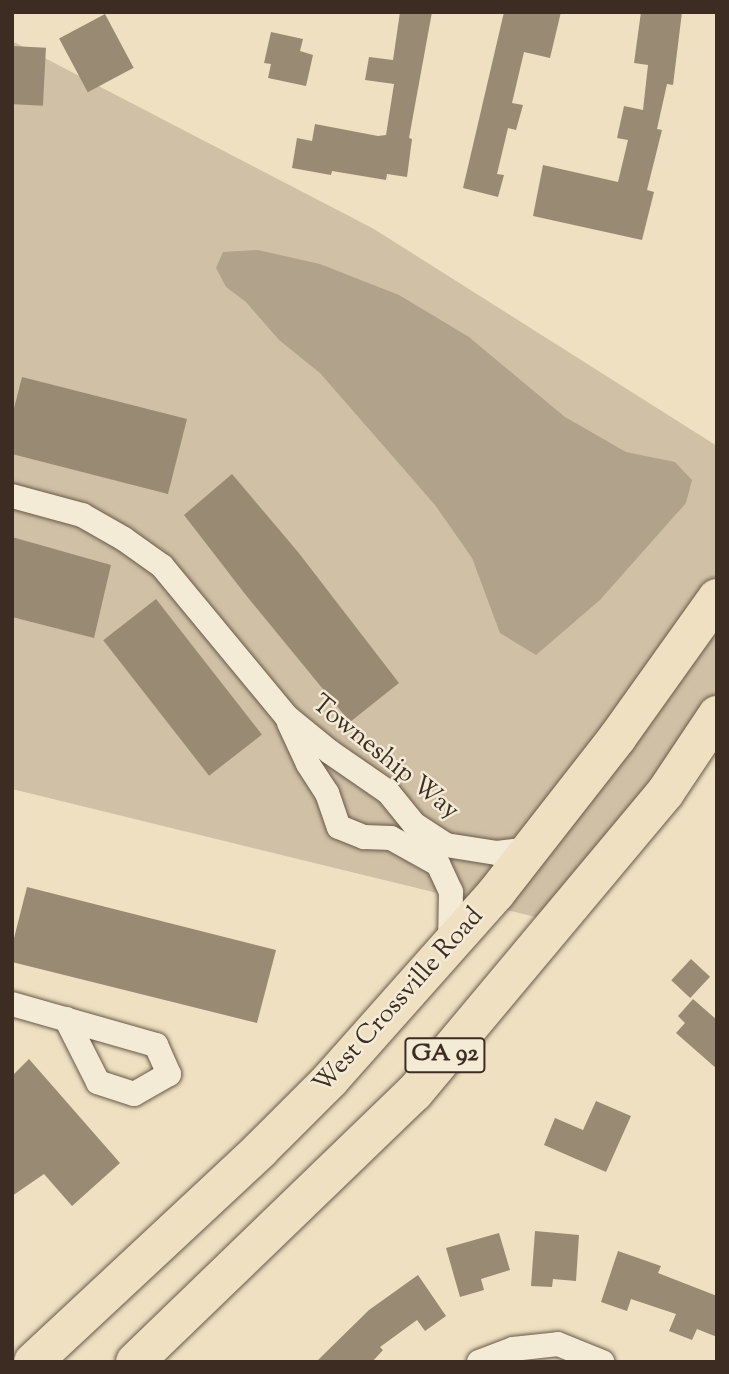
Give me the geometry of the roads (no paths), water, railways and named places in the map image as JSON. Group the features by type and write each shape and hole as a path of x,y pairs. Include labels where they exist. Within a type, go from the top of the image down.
{"main road":[{"name":"West Crossville Road","path":"33,1362 260,1150 330,1080 450,946 531,849 617,737 717,598"},
{"name":"GA 92","path":"135,1362 414,1093 665,793 717,715"}],"street":[{"name":"Towneship Way","path":"12,496 82,515 124,538 162,566 286,716 330,752 388,792 442,854"},
{"name":"Towneship Way","path":"286,716 308,764 327,793 339,827 364,837 391,838 442,854"},
{"path":"450,946 451,892 442,854 531,849"},
{"path":"12,1004 66,1019 156,1045 169,1074 134,1094 98,1082 66,1019"},
{"path":"479,1362 513,1349 558,1344 602,1362"}]}
